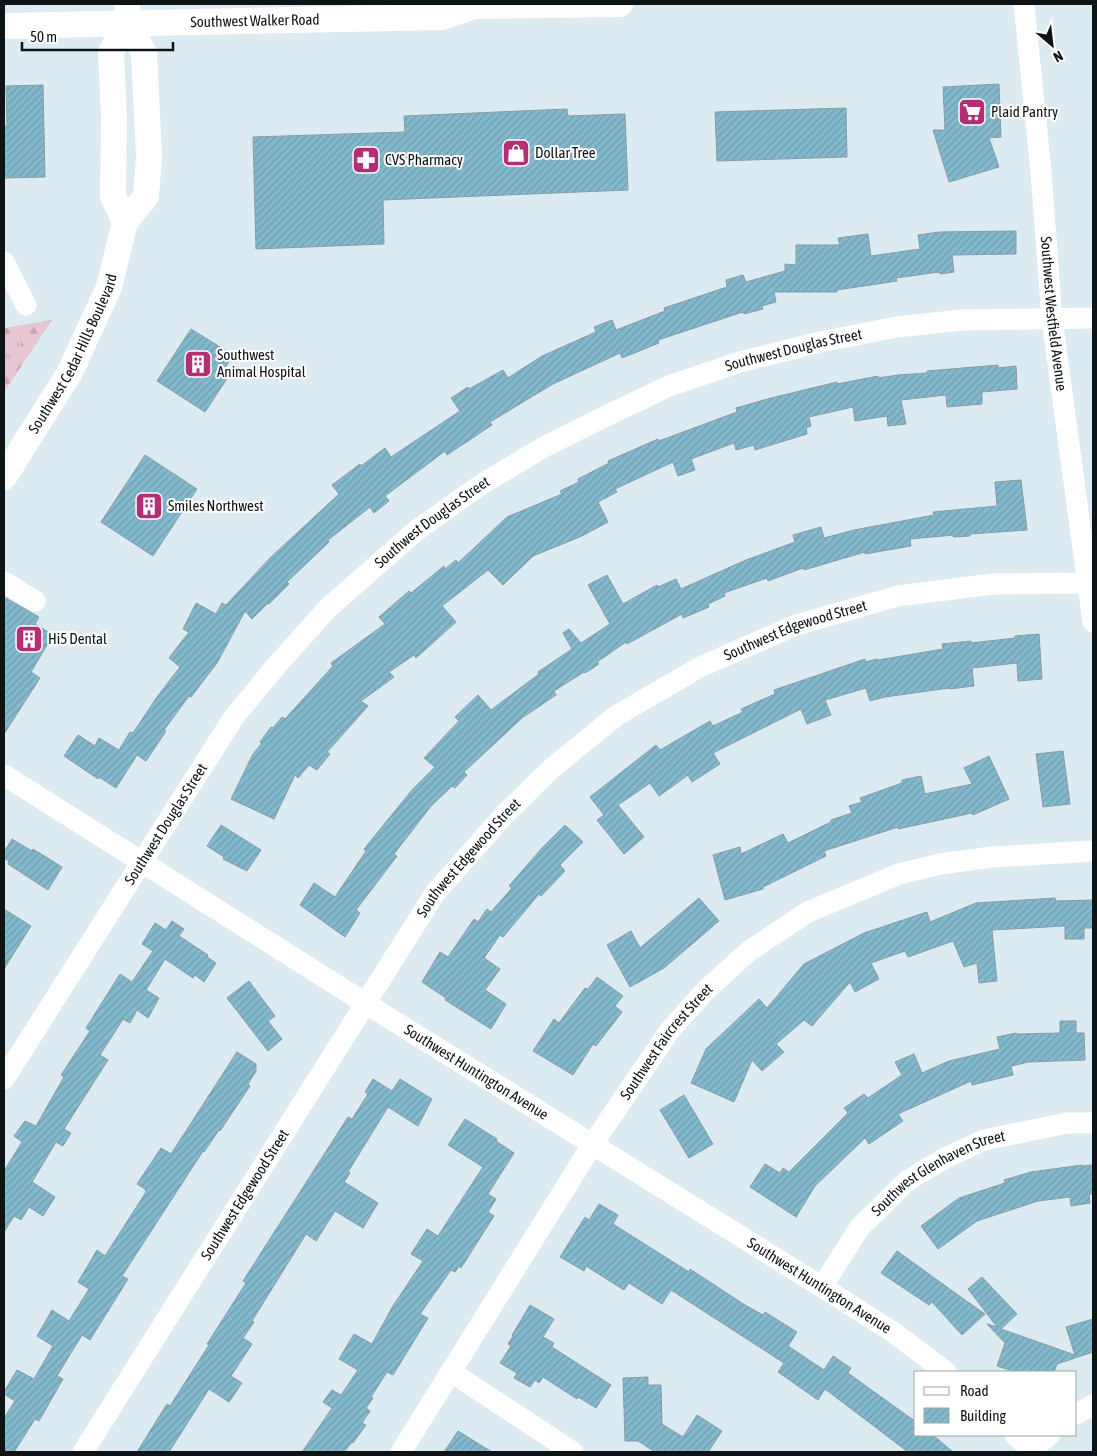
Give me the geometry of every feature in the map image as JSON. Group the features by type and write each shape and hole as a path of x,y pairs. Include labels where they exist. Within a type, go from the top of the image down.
{"main road":[{"name":"Southwest Walker Road","path":"4,26 127,13 442,17 484,5 620,4"},
{"path":"125,222 112,196 114,116 111,52 127,13"},
{"name":"Southwest Cedar Hills Boulevard","path":"4,477 70,372 109,287 125,222 146,196 149,156 144,53 127,13"}],"street":[{"name":"Southwest Westfield Avenue","path":"1024,4 1041,172 1052,319 1091,583 1093,622"},
{"path":"4,262 26,305"},
{"name":"Southwest Douglas Street","path":"4,1079 234,717 328,608 417,530 482,484 544,447 604,416 669,386 740,362 820,342 896,327 962,320 1093,318"},
{"path":"4,582 35,601"},
{"name":"Southwest Edgewood Street","path":"83,1452 435,893 505,814 551,769 616,716 700,666 796,625 898,596 993,584 1091,583"},
{"name":"Southwest Huntington Avenue","path":"4,775 365,1004 822,1287 893,1332 945,1371"},
{"name":"Southwest Faircrest Street","path":"401,1452 592,1145 670,1030 707,989 749,951 808,912 899,874 940,864 993,856 1093,851"},
{"name":"Southwest Glenhaven Street","path":"822,1287 860,1227 907,1181 945,1158 984,1140 1067,1123 1093,1122"},
{"path":"451,1372 573,1452"},
{"path":"1077,1413 1093,1405"},
{"path":"1016,1436 1032,1451 1049,1436"}],"green space":[{"path":"52,320 4,392 4,328"},
{"path":"26,337 4,377 4,340"}],"building":[{"path":"999,84 1001,137 989,138 999,167 949,182 933,130 945,130 943,87"},
{"path":"43,85 45,177 4,178 4,126 7,126 6,86"},
{"path":"846,108 847,157 717,161 715,112"},
{"path":"567,109 568,116 625,114 628,190 383,200 384,244 256,249 253,137 405,132 404,116"},
{"path":"1016,231 1016,254 952,255 954,272 940,274 939,272 896,278 897,281 837,290 837,292 774,292 776,302 762,306 763,309 744,314 743,312 658,340 659,343 622,358 620,353 553,384 490,422 492,425 447,455 445,451 385,496 389,501 374,513 370,507 328,540 329,542 287,582 289,584 252,619 245,611 217,663 164,730 166,731 146,761 137,755 116,788 99,777 98,779 64,756 78,735 95,746 99,738 119,750 130,732 133,733 180,667 169,658 189,632 183,629 196,603 216,614 222,603 226,605 271,557 339,494 332,485 385,448 391,457 460,411 451,398 468,387 469,389 503,370 508,378 542,356 596,332 594,327 612,320 616,330 665,311 664,308 727,287 726,280 743,275 746,282 785,271 785,264 796,265 796,245 840,245 838,238 868,234 871,256 920,249 918,235 939,232"},
{"name":"Southwest Animal Hospital","path":"191,329 233,355 222,373 228,377 205,412 157,381"},
{"path":"998,365 998,368 1016,366 1017,389 982,392 982,404 947,407 946,395 901,400 906,424 888,426 887,416 855,421 853,407 809,417 811,426 806,428 807,434 755,450 754,445 736,450 734,443 691,459 695,470 678,476 673,462 615,489 617,492 598,502 608,522 582,536 533,556 503,585 488,570 442,606 456,622 416,658 414,655 389,672 394,677 361,701 368,706 327,752 330,754 317,770 309,765 298,778 295,775 274,819 231,799 253,754 271,727 273,728 282,717 285,719 333,666 331,663 385,624 379,617 409,591 411,593 444,566 445,569 456,560 458,563 507,517 562,494 560,491 579,482 578,479 609,463 608,461 658,439 659,441 737,412 736,408 837,382 837,384 878,376 878,378 927,373 927,371"},
{"name":"Smiles Northwest","path":"145,455 197,489 153,556 101,522"},
{"path":"1021,480 1027,530 970,534 970,536 953,537 954,535 910,539 911,546 865,554 865,552 804,570 803,568 768,581 767,578 724,593 725,596 708,604 709,607 683,618 682,614 627,644 626,642 597,662 599,664 554,691 556,695 522,718 464,772 467,775 455,788 452,786 431,806 394,854 397,856 356,910 360,913 345,937 300,905 314,883 335,897 366,851 364,849 412,790 435,767 424,758 459,721 455,717 478,695 491,710 539,674 538,672 572,649 563,633 569,629 581,643 610,624 588,585 607,575 623,604 657,585 658,587 676,579 681,589 746,560 795,542 793,535 821,527 824,538 854,530 934,515 933,512 997,506 995,482"},
{"path":"4,597 39,617 35,624 53,635 31,672 40,678 4,734"},
{"path":"1039,634 1042,679 1018,681 1017,663 972,668 974,686 885,697 870,701 866,688 825,700 831,715 807,724 801,709 713,753 720,764 692,782 688,775 659,796 650,783 618,805 644,837 624,854 597,820 604,815 590,797 656,745 660,750 710,721 713,726 743,712 741,709 775,694 774,690 865,659 865,662 943,649 942,644 971,641 971,643"},
{"path":"1063,751 1070,804 1043,807 1036,754"},
{"path":"989,756 1009,799 973,815 972,813 898,829 898,827 824,851 826,856 763,887 763,889 725,900 713,855 740,847 741,854 783,834 788,843 831,822 831,820 852,813 849,806 862,802 860,798 902,783 902,780 921,776 925,794 972,784 964,768"},
{"path":"221,825 261,850 247,871 223,859 224,857 207,846"},
{"path":"565,825 583,842 560,865 565,871 541,896 539,894 503,937 500,935 484,958 500,969 485,990 506,1004 491,1029 445,1000 446,998 422,982 440,952 448,957 474,919 478,922 487,909 491,912 512,888 509,886"},
{"path":"12,839 32,851 33,849 62,867 48,890 8,864 9,861 4,858 4,852"},
{"path":"699,898 719,921 664,968 630,987 607,945 631,931 640,948"},
{"path":"1055,898 1056,901 1093,900 1093,928 1084,928 1084,939 1065,939 1065,926 992,930 997,981 979,983 977,963 964,967 953,941 908,957 905,951 871,963 879,979 855,992 850,982 812,1026 804,1020 776,1044 784,1052 762,1071 752,1060 734,1102 691,1083 706,1049 759,999 767,1008 804,964 864,933 927,912 930,922 976,903"},
{"path":"4,909 31,926 4,969"},
{"path":"172,921 184,929 179,936 208,955 207,957 216,963 204,982 195,975 193,978 165,959 146,990 159,998 148,1018 137,1010 130,1023 123,1019 100,1055 108,1060 64,1129 71,1133 63,1146 56,1142 32,1182 55,1197 43,1216 29,1207 21,1220 14,1216 4,1232 4,1171 22,1142 14,1136 25,1121 36,1126 64,1077 61,1075 90,1031 86,1028 120,974 132,982 153,951 142,944 155,923 166,930"},
{"path":"597,977 623,996 615,1006 622,1012 596,1046 593,1044 573,1075 533,1051 554,1019 559,1023 585,988 588,989"},
{"path":"249,981 275,1016 268,1021 282,1039 268,1051 227,998"},
{"path":"1060,1021 1076,1021 1076,1033 1084,1033 1085,1060 1029,1062 1011,1066 1013,1075 972,1085 971,1081 898,1114 903,1121 869,1144 865,1138 815,1186 796,1217 750,1187 765,1164 780,1173 783,1168 789,1172 848,1113 844,1108 864,1094 868,1098 902,1075 895,1062 914,1054 922,1073 949,1061 1000,1049 997,1037 1016,1033 1060,1033"},
{"path":"237,1052 256,1064 256,1071 248,1084 250,1086 220,1131 203,1151 122,1276 128,1279 90,1340 82,1335 57,1376 63,1379 39,1421 35,1419 14,1452 4,1452 4,1418 15,1401 4,1394 4,1392 17,1370 34,1379 53,1346 37,1336 52,1310 69,1321 89,1289 78,1282 97,1250 105,1256 146,1192 145,1189 137,1184 161,1148 171,1154"},
{"path":"373,1079 392,1091 400,1079 432,1099 418,1126 388,1107 348,1172 350,1173 344,1182 378,1203 363,1228 335,1211 316,1241 306,1234 243,1338 252,1344 231,1376 242,1383 229,1402 209,1389 169,1452 137,1452 167,1404 170,1406 209,1345 207,1344 246,1283 243,1281 348,1117 352,1119 368,1094 365,1092"},
{"path":"684,1095 713,1144 689,1158 660,1110"},
{"path":"465,1119 497,1139 496,1141 514,1153 488,1194 496,1199 488,1212 494,1216 461,1268 459,1266 455,1272 451,1270 420,1314 428,1318 393,1375 387,1372 371,1397 373,1398 366,1408 370,1411 362,1423 366,1425 353,1443 344,1452 302,1452 332,1408 323,1402 332,1390 341,1395 358,1370 339,1359 354,1334 372,1344 393,1306 423,1261 411,1254 427,1229 438,1236 483,1167 448,1145"},
{"path":"1093,1165 1093,1194 1089,1194 1090,1203 1071,1206 1070,1197 1038,1201 977,1221 938,1249 921,1226 959,1198 1005,1183 1004,1180 1031,1172"},
{"path":"599,1204 618,1215 613,1224 689,1272 690,1269 745,1305 763,1315 765,1312 797,1332 788,1346 824,1370 833,1356 851,1368 848,1373 914,1421 914,1436 934,1436 953,1452 908,1452 825,1389 818,1400 778,1372 784,1363 671,1290 662,1304 629,1283 624,1290 586,1266 584,1271 560,1257 585,1217 589,1220"},
{"path":"897,1251 985,1314 962,1335 932,1302 929,1305 881,1273"},
{"path":"982,1277 1017,1314 1001,1329 1075,1355 1066,1327 1093,1319 1093,1352 1057,1364 1054,1371 1013,1371 997,1366 1005,1343 987,1324 997,1327 968,1289"},
{"path":"530,1305 554,1319 543,1337 554,1343 552,1347 611,1385 596,1408 578,1397 577,1399 543,1377 539,1383 535,1380 530,1387 514,1378 517,1373 500,1363 511,1346 508,1344 512,1335"},
{"path":"648,1377 648,1385 661,1385 662,1424 683,1437 697,1415 722,1431 708,1452 655,1452 638,1441 625,1441 623,1378"},
{"path":"458,1431 492,1452 444,1452"}],"place":[{"name":"Plaid Pantry","path":"972,112"},
{"name":"Dollar Tree","path":"516,153"},
{"name":"CVS Pharmacy","path":"366,160"},
{"name":"Southwest Animal Hospital","path":"198,364"},
{"name":"Smiles Northwest","path":"149,506"},
{"name":"Hi5 Dental","path":"29,639"}]}
